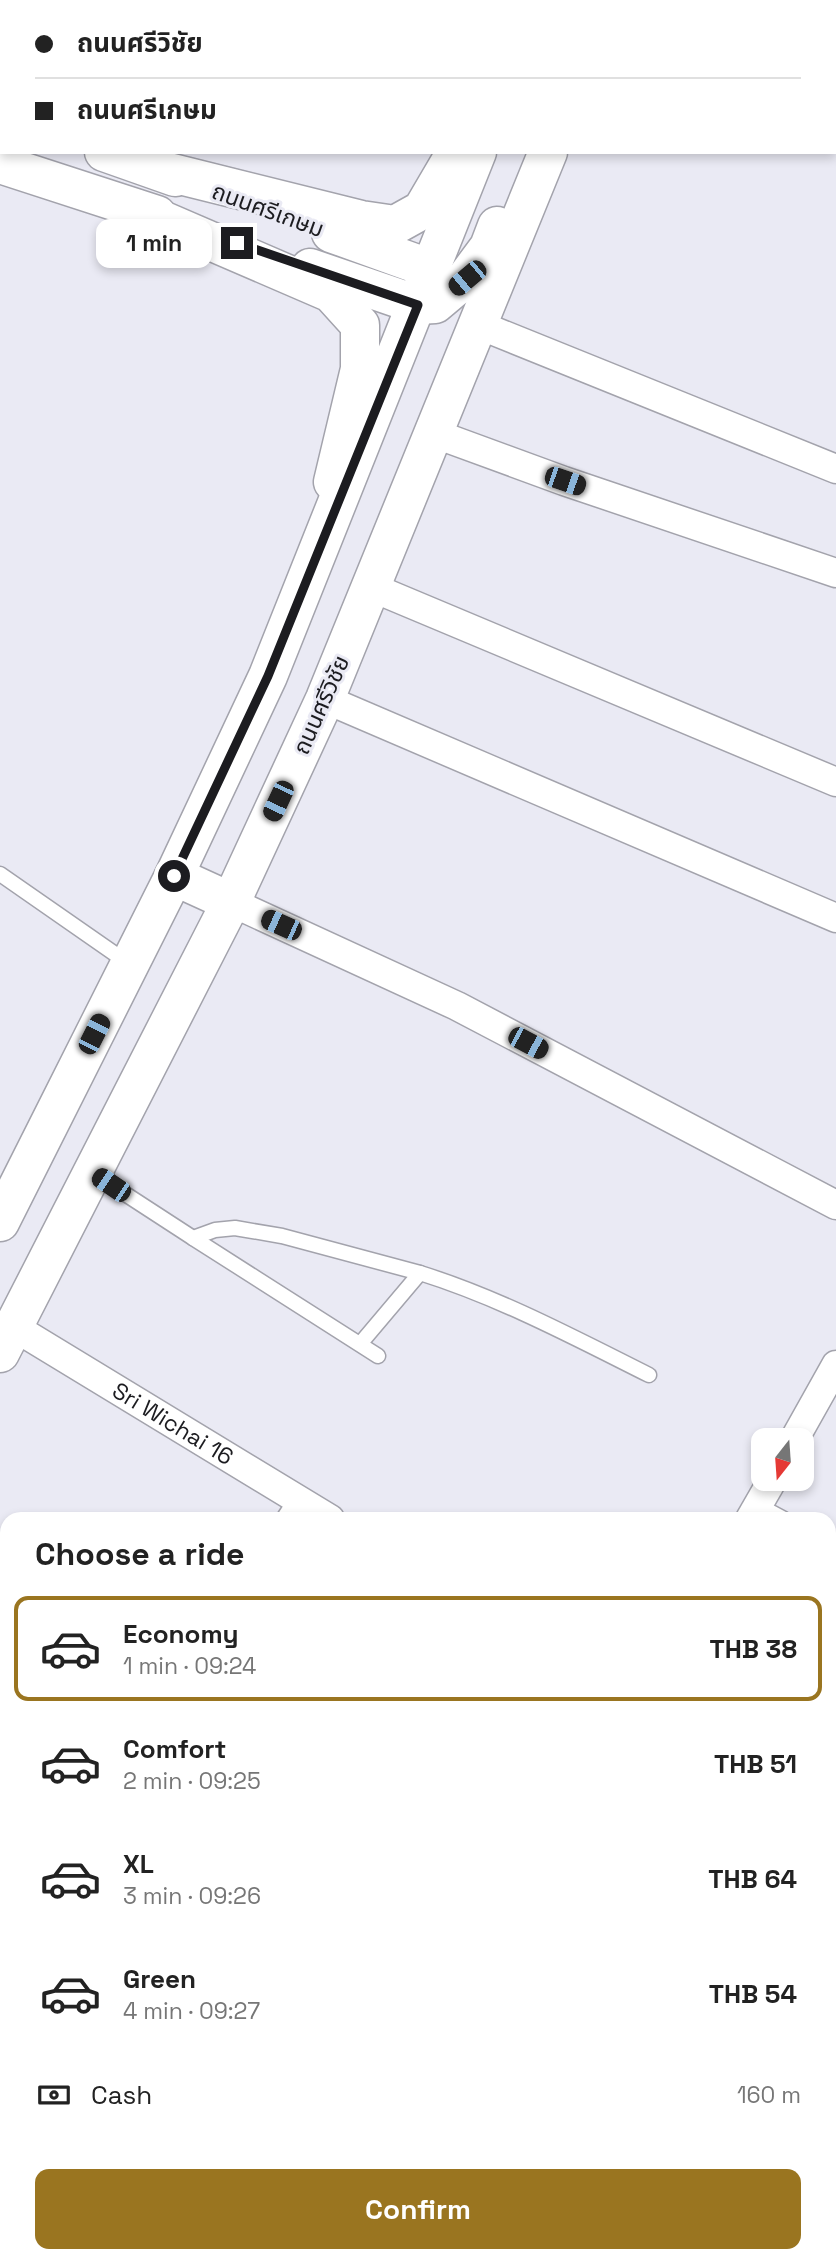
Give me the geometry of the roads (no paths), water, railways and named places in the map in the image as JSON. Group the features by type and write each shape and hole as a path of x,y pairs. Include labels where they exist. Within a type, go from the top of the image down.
{"main road":[{"name":"ถนนศรีเกษม","path":"110,154 152,169 433,289"},
{"path":"152,169 361,220 395,225 422,210 455,154"},
{"path":"0,1222 174,876 268,676 314,559 433,289 476,154"},
{"path":"433,289 467,278 489,247 517,180 533,154"},
{"name":"ถนนศรีวิชัย","path":"7,1340 231,902 325,699 547,154"},
{"name":"ถนนศรีเกษม","path":"0,164 134,208 433,289"},
{"path":"134,208 331,293 360,325 360,369 314,559"},
{"path":"433,289 458,306 462,334 448,397"},
{"path":"174,876 231,902"}],"street":[{"path":"479,325 836,469"},
{"path":"433,433 836,573"},
{"path":"371,587 836,782"},
{"path":"325,699 836,918"},
{"path":"231,902 457,1006 836,1205"},
{"name":"Sri Wichai 16","path":"7,1340 289,1509"},
{"path":"801,1428 836,1365"},
{"path":"754,1512 766,1491"}],"lane":[{"path":"0,874 130,964"},
{"path":"93,1173 378,1356"},
{"path":"193,1237 215,1230 235,1228 282,1236 420,1273 534,1318 649,1375"},
{"path":"360,1343 420,1273"}]}
